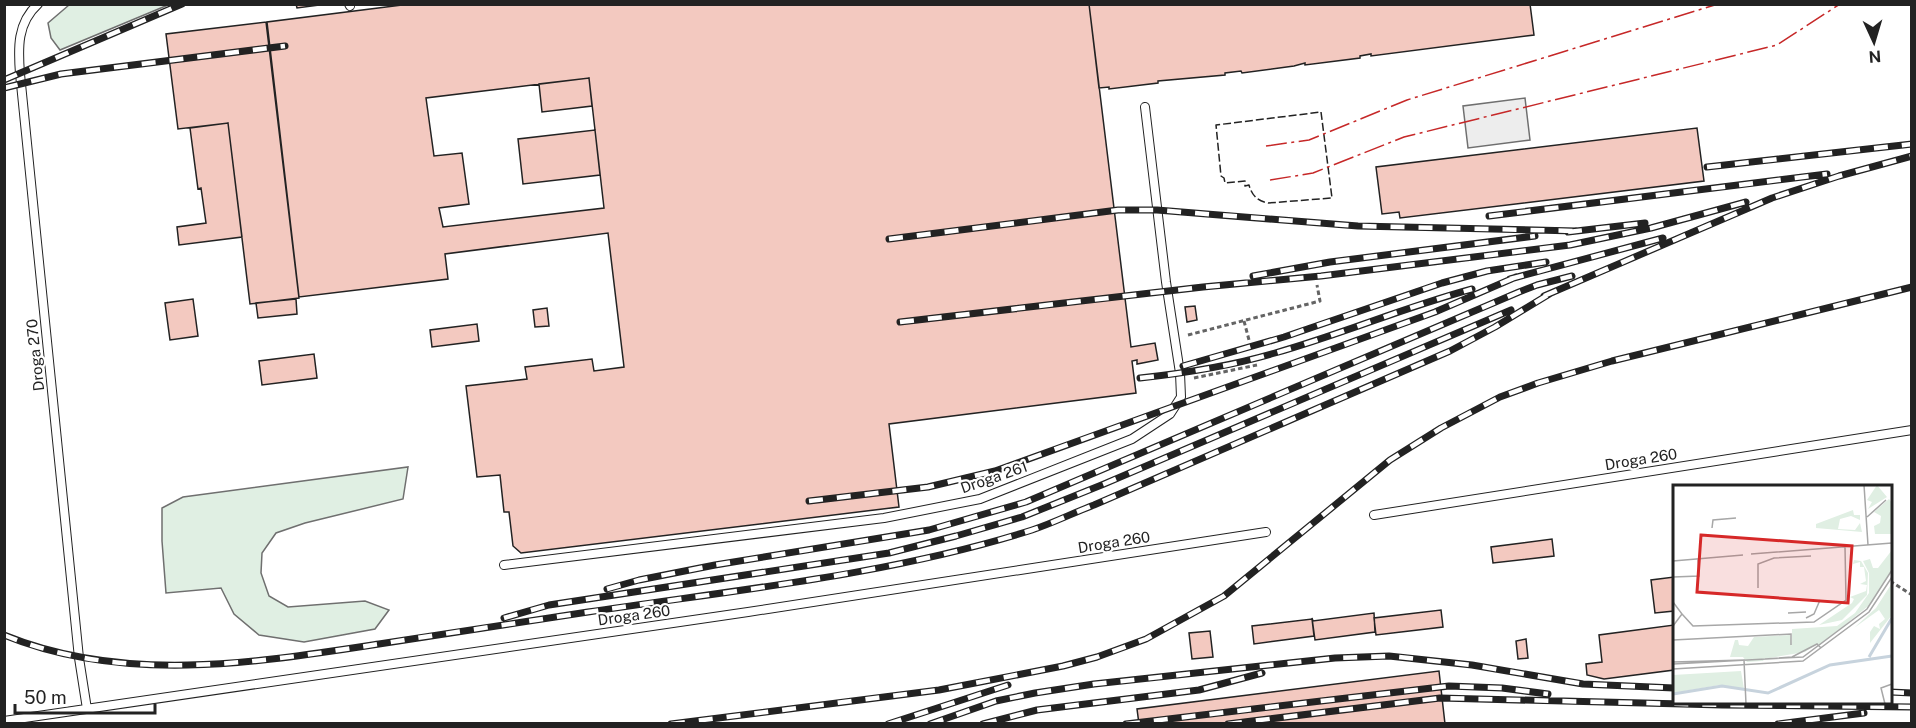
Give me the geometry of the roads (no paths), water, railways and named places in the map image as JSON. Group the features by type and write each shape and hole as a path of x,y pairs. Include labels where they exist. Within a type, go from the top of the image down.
{"lane":[{"name":"Droga 270","path":"38,4 31,11 20,31 20,84 79,658 87,709"},
{"name":"Droga 261","path":"504,565 884,518 980,499 1132,439 1170,414 1181,397 1181,381 1145,107"},
{"name":"Droga 260","path":"1374,515 1911,430"},
{"name":"Droga 260","path":"4,721 748,612 1266,532"}],"railway":[{"path":"4,80 182,4"},
{"path":"4,88 61,74 285,46"},
{"path":"1707,167 1912,144"},
{"path":"1544,296 1772,198 1839,176 1912,156"},
{"path":"1489,216 1827,174"},
{"path":"900,322 1203,287 1321,276 1570,245 1651,228 1746,202"},
{"path":"889,239 1118,210 1157,210 1358,226 1576,231"},
{"path":"1568,232 1645,223"},
{"path":"1253,276 1330,262 1535,236"},
{"path":"1510,279 1663,238"},
{"path":"1183,366 1284,337 1442,283 1487,271 1546,262"},
{"path":"607,589 639,580 715,565 929,530 1026,502 1519,292 1572,276"},
{"path":"809,501 928,487 995,471 1435,312 1516,277"},
{"path":"671,724 939,690 1063,666 1097,657 1146,639 1224,596 1390,460 1441,428 1500,397 1612,361 1912,287"},
{"path":"1140,378 1258,358 1472,289"},
{"path":"4,635 49,650 96,660 190,665 237,662 285,658 812,580 923,559 1032,530 1094,505 1450,351 1551,293"},
{"path":"504,618 549,605 889,553 1022,517 1511,310"},
{"path":"930,724 996,701 1035,693 1094,684 1335,658 1389,656 1472,665 1583,684 1673,688"},
{"path":"983,724 1037,710 1199,690 1262,673"},
{"path":"888,724 1008,685"},
{"path":"1126,724 1449,686 1502,688 1548,694"},
{"path":"1892,692 1912,693"},
{"path":"1228,724 1440,698 1673,704"},
{"path":"1682,704 1912,707"},
{"path":"1778,724 1864,713"}]}
